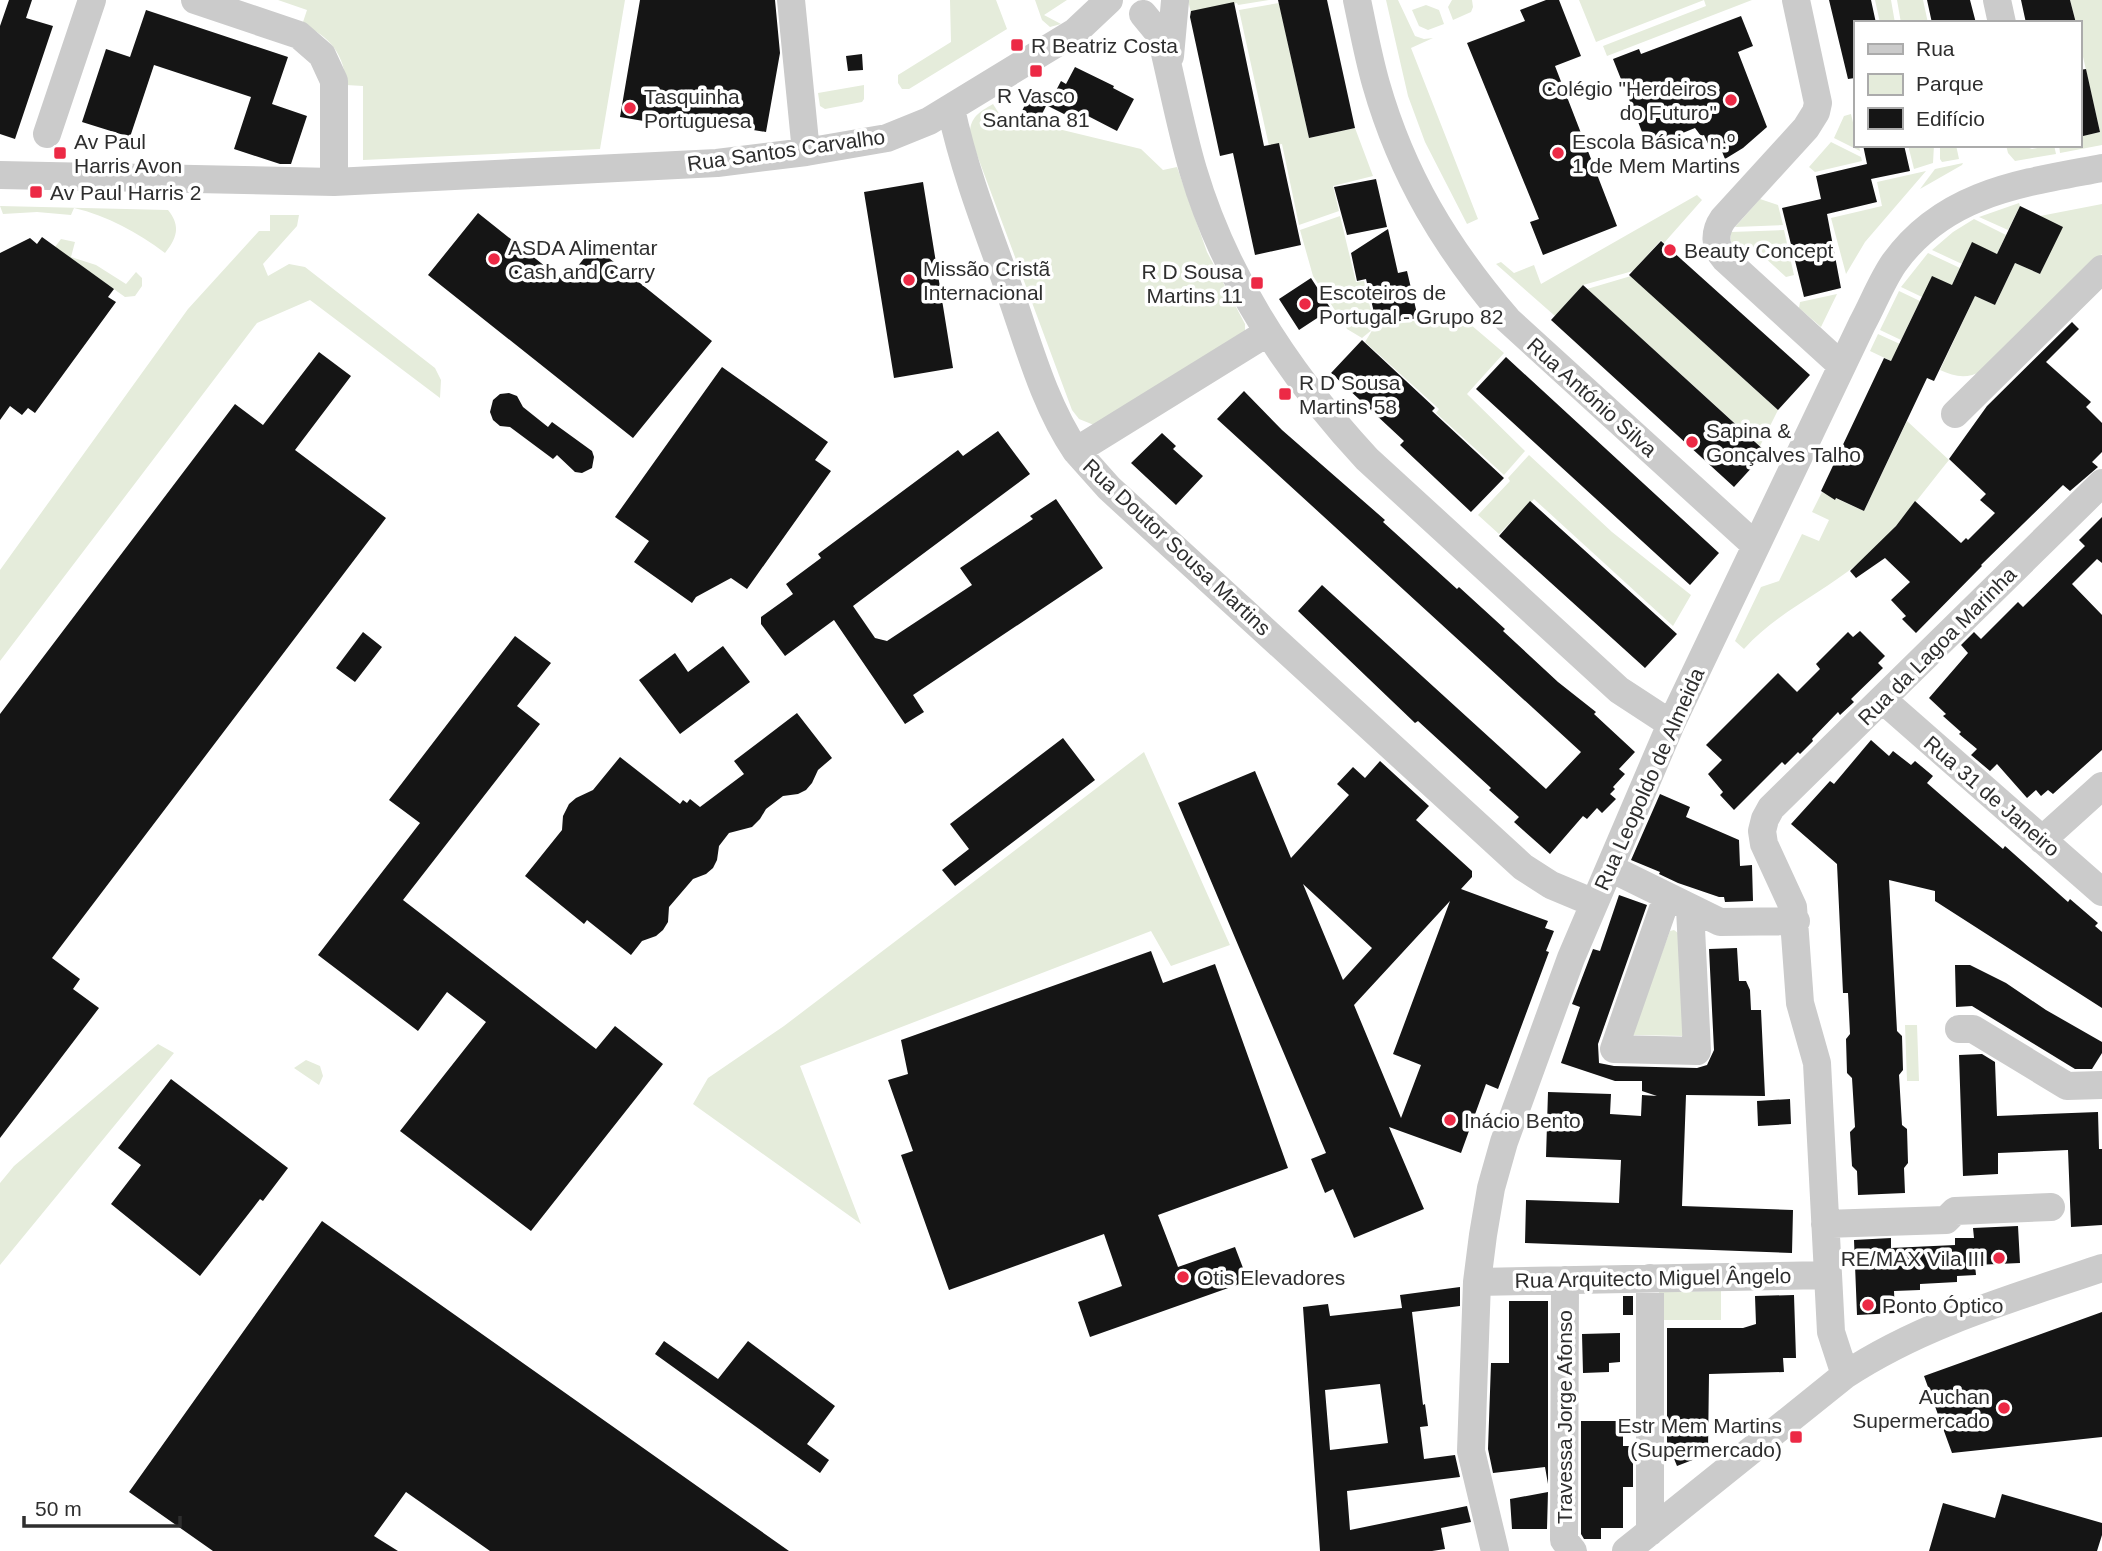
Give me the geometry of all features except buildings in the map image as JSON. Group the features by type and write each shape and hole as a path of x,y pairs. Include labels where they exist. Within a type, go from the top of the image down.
{"street":[{"path":"47,134 92,0"},
{"path":"195,0 299,35 322,55 334,81 334,182"},
{"path":"791,0 806,152"},
{"path":"1075,32 1109,0"},
{"path":"1075,32 1134,8 1161,13 1175,0"},
{"path":"1171,80 1170,54 1175,0"},
{"name":"Rua António Silva","path":"1357,0 1375,81 1405,166 1425,206 1474,281 1508,320 1756,546"},
{"path":"1796,0 1817,93 1816,112 1806,128 1723,219 1717,232 1717,247 1725,259 1842,366"},
{"path":"1997,0 2002,21"},
{"path":"1134,8 1157,31 1194,171 1212,225 1235,276 1267,333 1294,373 1328,418 1367,459 1619,690 1671,724"},
{"name":"Rua Santos Carvalho","path":"0,175 334,182 717,163 806,152 887,138 929,121 1075,32"},
{"path":"951,109 962,157 1033,358 1056,416 1076,451"},
{"name":"Rua Leopoldo de Almeida","path":"1495,1551 1471,1451 1477,1282 1487,1211 1504,1142 1571,958 1671,724 1894,263 1916,238 1942,216 1967,202 2003,188 2102,168"},
{"path":"1955,414 2102,269"},
{"name":"Rua Doutor Sousa Martins","path":"1267,333 1076,451 1109,488 1523,867 1551,885 1594,903"},
{"name":"Rua da Lagoa Marinha","path":"1796,921 1789,895 1764,844 1762,831 1772,808 2102,483"},
{"name":"Rua 31 de Janeiro","path":"1882,700 2102,892"},
{"path":"2042,840 2102,786"},
{"path":"1609,868 1710,919 1731,923 1796,921 1800,1003 1817,1063 1831,1332 1845,1375"},
{"path":"1678,903 1697,1051 1614,1049 1678,903"},
{"path":"1959,1029 1973,1029 2067,1086 2102,1084"},
{"path":"1825,1224 1946,1220 1955,1211 2051,1206"},
{"path":"1626,1551 1845,1375 1891,1346 1920,1332 2102,1268"},
{"name":"Rua Arquitecto Miguel Ângelo","path":"1477,1282 1828,1275"},
{"path":"1650,1279 1650,1532"},
{"name":"Travessa Jorge Afonso","path":"1565,1280 1564,1540 1573,1551"}],"green space":[{"path":"278,0 625,0 600,149 363,160 363,86 346,85 343,65 334,48 321,35 302,25 307,10"},
{"path":"950,0 996,0 1007,29 909,89 902,89 898,83 898,75 951,42"},
{"path":"1035,0 1067,0 1044,15 1061,24 1050,27 1042,20"},
{"path":"1188,0 1269,0 1237,3 1191,13"},
{"path":"1386,0 1398,0 1415,36 1433,38 1411,48 1478,219 1467,224 1425,142 1408,96"},
{"path":"1452,0 1472,0 1471,12 1453,20 1448,7"},
{"path":"1579,0 1704,0 1596,42"},
{"path":"1704,0 1752,0 1607,56 1603,46 1706,6"},
{"path":"1875,0 1891,0 1895,21 1880,21"},
{"path":"1897,0 1923,0 1928,21 1901,21"},
{"path":"2070,0 2102,0 2102,145 2060,153 2059,147 2081,147 2081,137 2100,132 2081,48 2081,21 2075,21"},
{"path":"1279,3 1309,138 1355,128 1373,176 1333,186 1339,211 1299,225 1282,144 1269,146 1239,10"},
{"path":"1426,5 1439,10 1444,24 1428,30 1419,26 1412,10"},
{"path":"864,85 862,102 825,109 820,106 818,93"},
{"path":"993,104 1000,115 1141,149 1163,170 1177,167 1207,252 1245,324 1245,331 1094,425 1079,419 1072,410 970,136 971,125 976,116"},
{"path":"1851,114 1854,147 1859,147 1860,151 1834,138 1844,116"},
{"path":"1831,142 1861,157 1862,161 1815,172 1809,167"},
{"path":"1908,147 1934,147 1933,163 1914,169"},
{"path":"1940,147 1956,147 1959,159 1942,162"},
{"path":"2006,147 2054,147 2056,154 2015,161"},
{"path":"1963,163 1962,165 1920,189 1935,169"},
{"path":"1926,171 1865,242 1846,274 1831,218 1882,206 1877,182"},
{"path":"1697,195 1702,200 1664,243 1661,240 1633,271 1583,285 1555,316 1496,264 1501,262 1514,273 1534,265 1541,284"},
{"path":"1760,199 1778,205 1783,225 1735,227"},
{"path":"2019,203 2008,230 1979,217"},
{"path":"2102,204 2102,254 1982,371 1961,376 1940,370 1975,296 1995,305 2015,263 2040,274 2062,227 2040,216"},
{"path":"0,206 168,210 175,221 176,232 165,253 122,226 87,211 74,208 71,215 37,212 3,214"},
{"path":"270,215 299,215 297,226 263,264 268,276 289,264 305,267 435,368 441,380 440,398 310,300 257,323 0,661 0,570 188,309 259,231 270,231"},
{"path":"1340,216 1356,282 1364,281 1375,328 1457,313 1504,353 1467,394 1525,451 1504,475 1436,413 1439,409 1365,342 1373,329 1362,338 1347,329 1313,276 1300,230"},
{"path":"1974,219 2006,235 1997,254 1972,243 1962,264 1932,250 1953,232"},
{"path":"1784,230 1794,275 1786,277 1752,246 1742,256 1731,243 1731,232"},
{"path":"61,239 75,242 71,257 96,265 126,284 136,272 142,278 142,286 135,296 125,297 55,247"},
{"path":"1928,253 1960,268 1952,285 1922,297 1901,287"},
{"path":"1631,276 1778,410 1760,446 1587,289"},
{"path":"1899,291 1920,301 1901,340 1880,330"},
{"path":"1837,294 1821,327 1799,308 1800,302"},
{"path":"1878,334 1900,344 1891,361 1870,351"},
{"path":"1907,421 1949,460 1894,528 1869,554 1842,576 1770,625 1744,649 1735,641 1761,587 1779,581 1802,534 1819,541 1829,520 1812,512 1822,492 1864,511"},
{"path":"1529,455 1612,532 1691,595 1673,626 1534,499 1499,534 1478,515 1510,481 1508,478"},
{"path":"1144,752 1230,945 1171,966 1151,931 800,1066 861,1224 693,1104 708,1078 784,1026"},
{"path":"1670,931 1678,933 1685,1036 1631,1035"},
{"path":"1905,1025 1917,1025 1919,1081 1907,1081"},
{"path":"158,1044 174,1053 0,1265 0,1183 14,1166"},
{"path":"306,1060 320,1066 323,1076 319,1085 294,1068"},
{"path":"1721,1291 1721,1320 1659,1320 1659,1292"}],"place":[{"name":"R Beatriz Costa","path":"1017,45"},
{"name":"R Vasco Santana 81","path":"1036,71"},
{"name":"Colégio \"Herdeiros do Futuro\"","path":"1731,100"},
{"name":"Tasquinha Portuguesa","path":"630,108"},
{"name":"Av Paul Harris Avon","path":"60,153"},
{"name":"Escola Básica n.º 1 de Mem Martins","path":"1558,153"},
{"name":"Av Paul Harris 2","path":"36,192"},
{"name":"Beauty Concept","path":"1670,250"},
{"name":"ASDA Alimentar Cash and Carry","path":"494,259"},
{"name":"Missão Cristã Internacional","path":"909,280"},
{"name":"R D Sousa Martins 11","path":"1257,283"},
{"name":"Escoteiros de Portugal - Grupo 82","path":"1305,304"},
{"name":"R D Sousa Martins 58","path":"1285,394"},
{"name":"Sapina & Gonçalves Talho","path":"1692,442"},
{"name":"Inácio Bento","path":"1450,1120"},
{"name":"RE/MAX Vila III","path":"1999,1258"},
{"name":"Otis Elevadores","path":"1183,1277"},
{"name":"Ponto Óptico","path":"1868,1305"},
{"name":"Auchan Supermercado","path":"2004,1408"},
{"name":"Estr Mem Martins (Supermercado)","path":"1796,1437"}]}
